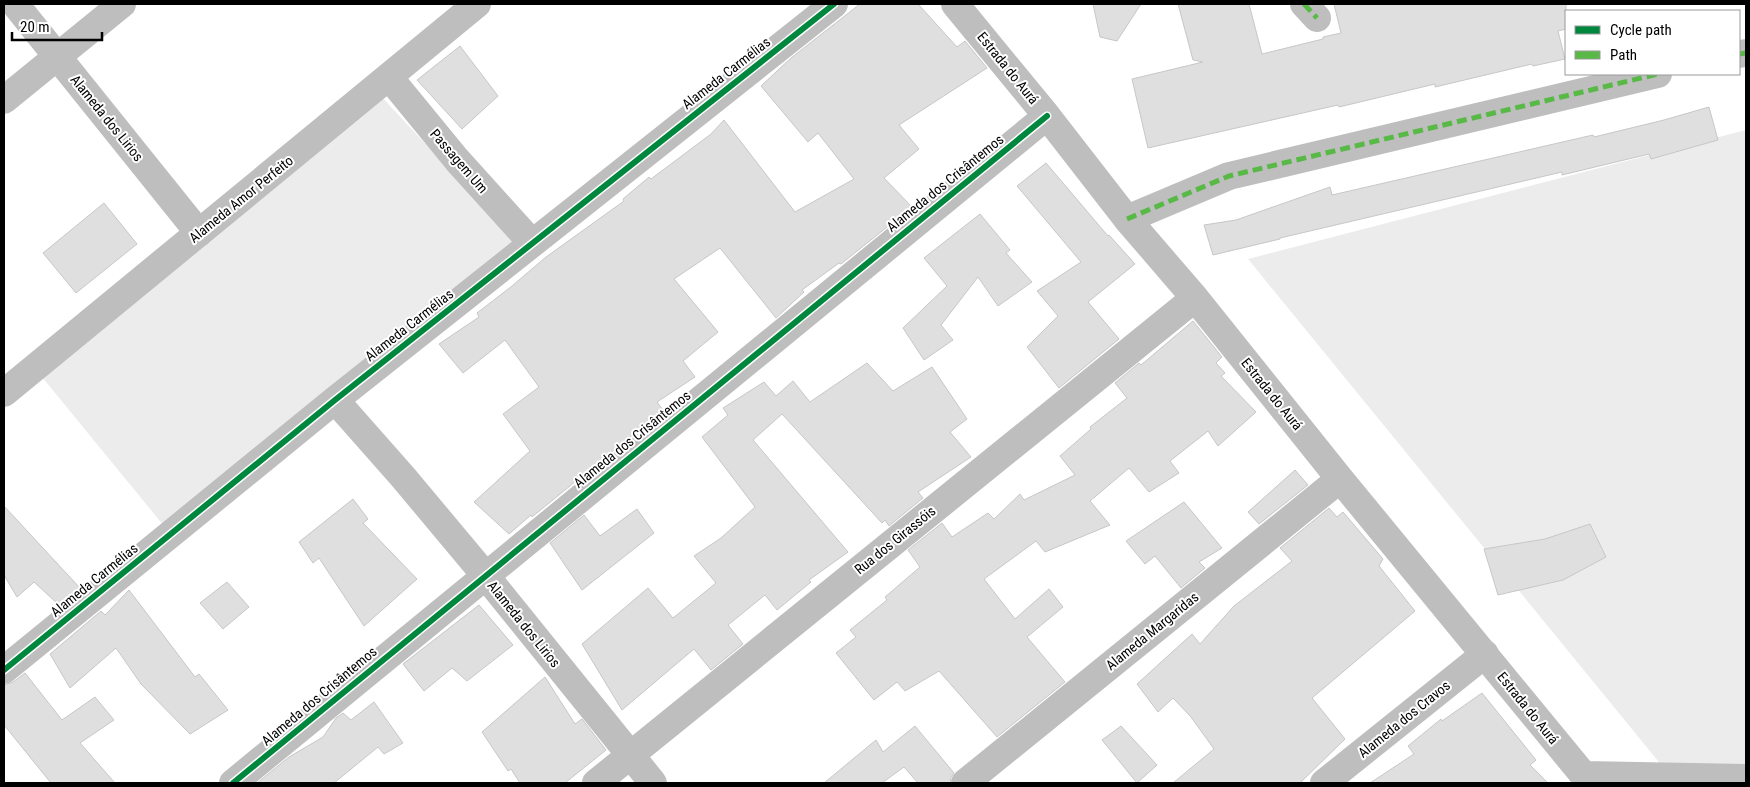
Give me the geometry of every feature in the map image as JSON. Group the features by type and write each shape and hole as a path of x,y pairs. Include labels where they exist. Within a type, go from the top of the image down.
{"street":[{"name":"Alameda dos Lirios","path":"15,4 199,233"},
{"path":"4,100 122,4"},
{"name":"Alameda Amor Perfeito","path":"4,393 477,4"},
{"name":"Alameda Carmélias","path":"4,670 335,400 834,4"},
{"name":"Estrada do Aurá","path":"956,4 1048,116 1127,219 1195,298 1340,479 1587,779"},
{"path":"1127,219 1229,176 1654,75"},
{"name":"Passagem Um","path":"389,77 457,160 532,244"},
{"name":"Alameda dos Crisântemos","path":"233,783 1048,116"},
{"name":"Rua dos Girassóis","path":"596,783 1195,298"},
{"name":"Alameda dos Lirios","path":"335,400 403,477 485,575 652,783"},
{"name":"Alameda Margaridas","path":"965,783 1340,479"},
{"name":"Alameda dos Cravos","path":"1324,783 1485,654"},
{"path":"1587,779 1746,778"}],"shaded area":[{"path":"378,93 518,243 164,526 42,377"},
{"path":"1746,130 1746,783 1676,783 1248,259"}],"building":[{"path":"860,4 918,4 957,47 965,41 987,68 899,125 919,149 884,178 912,207 841,264 839,263 802,290 804,292 776,318 720,248 674,279 718,332 683,361 695,377 657,402 663,410 509,534 474,502 530,451 503,414 539,387 505,340 463,373 439,344 479,317 477,313 546,257 624,201 623,199 649,177 651,179 711,134 724,120 795,212 854,179 818,133 808,142 761,86 791,58"},
{"path":"1093,4 1141,4 1117,41 1100,37"},
{"path":"1178,4 1249,4 1262,54 1341,33 1334,4 1566,4 1565,29 1558,31 1565,59 1533,66 1532,64 1435,87 1435,84 1339,107 1338,105 1148,148 1132,79 1203,62 1193,60"},
{"path":"460,46 498,96 462,129 417,80"},
{"path":"1709,107 1718,140 1651,159 1649,154 1562,175 1562,172 1213,255 1204,225 1236,220 1330,187 1332,195 1593,135 1594,137"},
{"path":"1046,163 1108,236 1135,264 1088,302 1119,339 1059,388 1027,347 1058,316 1037,291 1081,262 1017,186"},
{"path":"104,203 137,244 76,293 43,253"},
{"path":"980,214 1010,250 1006,253 1032,282 998,306 978,277 941,325 953,340 924,360 903,328 947,286 924,258"},
{"path":"1193,321 1222,357 1216,363 1225,373 1221,376 1256,412 1218,446 1208,431 1170,461 1179,473 1149,492 1129,468 1090,501 1110,525 1045,552 1036,541 984,579 1015,619 1049,589 1063,607 1027,637 1065,682 997,737 939,671 905,691 897,682 874,700 836,653 856,637 850,630 887,600 885,597 920,567 908,550 942,523 952,537 988,513 994,519 1020,494 1024,500 1075,475 1060,456 1091,429 1090,427 1127,398 1115,383 1139,363 1141,365"},
{"path":"867,363 893,391 932,367 967,419 950,432 971,457 918,492 923,498 889,526 885,520 882,523 782,414 753,440 848,552 809,580 811,582 777,610 765,595 728,625 743,644 711,670 694,649 622,710 582,644 648,588 673,618 716,583 694,556 721,538 755,507 702,437 728,415 723,408 764,382 776,396 793,381 810,402"},
{"path":"1295,470 1308,485 1259,524 1248,512"},
{"path":"353,499 368,519 363,523 417,579 364,626 319,558 313,563 299,542"},
{"path":"1184,502 1222,548 1199,562 1205,568 1181,588 1155,556 1145,564 1126,541"},
{"path":"4,506 80,588 59,605 34,582 17,597 4,575"},
{"path":"1329,508 1337,517 1343,512 1383,559 1379,566 1415,611 1312,698 1345,739 1300,783 1173,783 1214,749 1191,717 1173,698 1158,712 1137,684 1192,634 1200,644 1234,606 1292,561 1280,548"},
{"path":"637,509 654,533 582,590 550,543 584,515 600,536"},
{"path":"1590,524 1606,557 1563,580 1498,595 1484,549 1545,539"},
{"path":"227,582 249,607 223,629 200,603"},
{"path":"129,590 195,677 199,674 228,710 190,734 141,684 116,648 70,688 50,654 101,611 105,615"},
{"path":"479,605 513,645 467,681 452,668 424,691 403,664"},
{"path":"25,673 62,720 95,697 114,720 80,743 115,783 51,783 4,725 4,685 13,682"},
{"path":"545,677 575,724 582,719 606,750 565,783 520,783 511,769 508,771 482,732"},
{"path":"1482,693 1536,760 1530,765 1548,783 1370,783 1414,754 1408,746 1441,719 1442,721"},
{"path":"374,702 403,743 384,754 378,747 334,783 257,783 289,757 323,737 336,718 343,713 351,720"},
{"path":"915,726 954,773 950,783 918,783 904,767 882,783 824,783 876,740 883,752"},
{"path":"1121,726 1157,765 1137,783 1102,740"}],"marked path":[{"path":"1304,4 1317,18"},
{"path":"1740,54 1746,53"},
{"path":"1127,219 1229,176 1654,75"}],"cycle path":[{"path":"4,670 335,400 834,4"},
{"path":"233,783 1047,116"}]}
